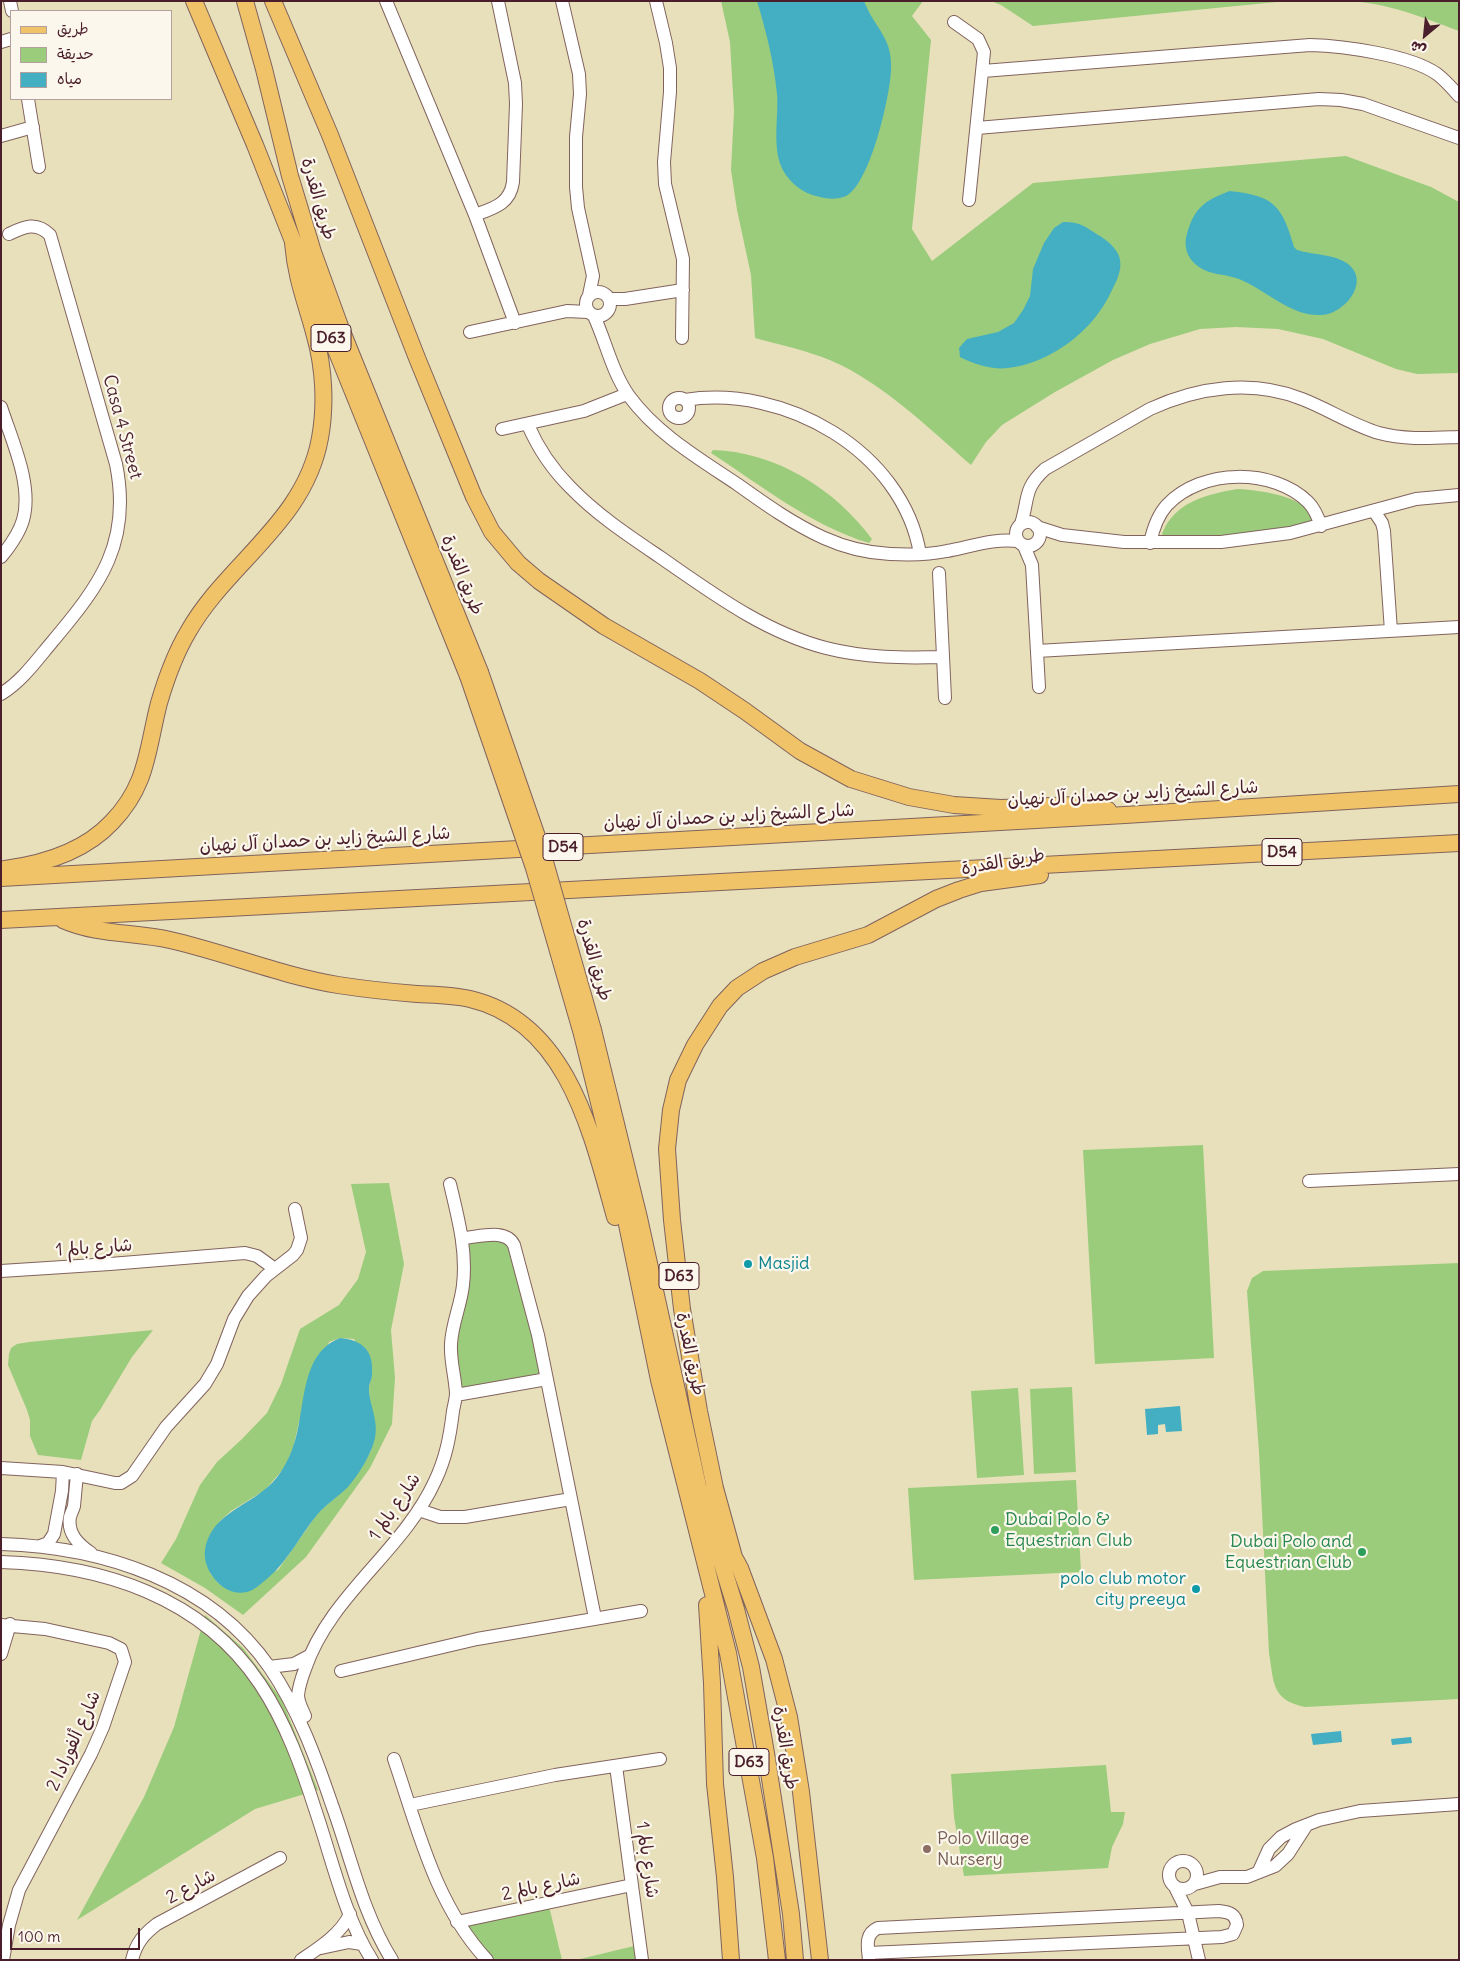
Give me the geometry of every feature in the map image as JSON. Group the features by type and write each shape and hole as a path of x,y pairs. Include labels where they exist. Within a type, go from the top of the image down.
{"main road":[{"name":"طريق القدرة","path":"194,1 255,145 293,243 474,674"},
{"name":"طريق القدرة","path":"245,1 290,176 316,260 474,674 587,1032 639,1218 698,1486 746,1645 766,1753 791,1914 795,1960"},
{"path":"272,1 330,134 424,376 477,503 496,537 523,568 539,582 604,626 700,681 800,751 851,779 909,798 954,805 1001,808 1078,805 1102,808 1125,815"},
{"path":"1,870 37,863 69,852 102,832 120,813 135,792 145,768 165,684 187,633 217,589 264,542 283,518 308,473 320,440 323,388 319,353 299,286 293,243"},
{"name":"شارع الشيخ زايد بن حمدان آل نهيان","path":"1,878 1125,815 1459,794"},
{"name":"D54","path":"1,920 1459,843"},
{"name":"طريق القدرة","path":"820,1960 801,1792 783,1688 740,1568 734,1557 715,1488 687,1349 672,1220 668,1149 671,1110 678,1080 695,1045 713,1016 729,996 737,988 774,965 854,940 882,928 936,898 970,886 1071,872 1105,862"},
{"path":"56,917 92,930 144,935 190,945 269,970 314,980 364,989 470,999 494,1008 516,1020 535,1036 554,1060 582,1108 594,1141 628,1262 643,1301"},
{"name":"طريق القدرة","path":"587,1032 659,1380 728,1653 765,1858 777,1960"},
{"path":"734,1557 756,1643 768,1719 766,1753"},
{"name":"طريق القدرة","path":"705,1568 712,1683 714,1770 731,1960"}],"street":[{"path":"281,1 290,40"},
{"path":"386,1 475,215 514,322"},
{"path":"475,215 502,204 512,190 513,182 515,83 498,1"},
{"path":"562,1 579,74 580,94 576,138 578,208 604,338 617,375 628,394 642,412 660,430 796,524 825,539 856,549 888,554 945,552 1000,539 1027,535 1062,535 1150,543 1221,542 1255,539 1321,526 1416,499 1459,495"},
{"path":"656,1 670,68 670,92 664,162 665,184 683,259 682,338"},
{"path":"954,22 978,39 984,52 969,200"},
{"path":"982,72 1310,45 1330,45 1364,50 1426,68 1445,81 1459,96"},
{"path":"977,128 1319,99 1363,104 1457,132"},
{"path":"28,100 39,167"},
{"path":"1,136 33,127"},
{"name":"Casa 4 Street","path":"1,694 13,686 28,670 90,595 113,552 119,528 121,502 116,464 50,235 38,226 23,228 5,236"},
{"path":"470,332 625,299 683,290"},
{"path":"1039,687 1032,564 1027,535 1025,501 1031,484 1036,477 1055,462 1166,402 1181,396 1214,389 1258,388 1280,392 1301,399 1361,427 1399,437 1459,437"},
{"path":"502,429 528,425 584,411 628,394"},
{"path":"685,400 722,396 759,401 795,412 833,433 870,461 895,492 913,526 920,554"},
{"path":"1,407 24,481 26,505 23,521 16,536 1,557"},
{"path":"528,425 536,442 552,466 590,506 614,526 740,611 783,632 825,648 881,658 943,657"},
{"path":"1150,543 1160,514 1176,498 1198,486 1224,478 1237,477 1264,480 1294,492 1315,510 1321,526"},
{"path":"1374,511 1382,523 1384,531 1391,631"},
{"path":"939,573 946,698"},
{"path":"1037,651 1459,627"},
{"path":"1308,1181 1459,1174"},
{"name":"شارع بالم 1","path":"303,1730 306,1718 298,1695 309,1656 338,1608 383,1556 419,1510 435,1481 446,1454 456,1395 451,1347 453,1326 463,1286 463,1238 450,1184"},
{"path":"1,1468 63,1472 115,1483 127,1480 132,1476 160,1434 205,1384 217,1364 240,1307 256,1286 293,1255 300,1244 300,1231 295,1208"},
{"path":"463,1238 498,1235 512,1241 538,1335 595,1618"},
{"name":"شارع بالم 1","path":"1,1271 245,1252 257,1256 274,1269"},
{"path":"456,1395 547,1379"},
{"path":"40,1546 51,1541 56,1526 63,1472"},
{"path":"77,1474 74,1509 70,1520 71,1528 77,1543 95,1556"},
{"path":"419,1510 440,1518 465,1517 571,1499"},
{"path":"59,1508 67,1504 74,1509"},
{"path":"56,1526 63,1531 71,1528"},
{"path":"1,1544 40,1546 95,1556 150,1574 180,1588 202,1602 240,1632 269,1666 303,1730 332,1805 363,1902 377,1934 392,1960"},
{"path":"1,1562 68,1568 109,1577 129,1584 161,1598 187,1613 212,1631 235,1653 253,1674 270,1700 289,1737 303,1773 350,1914 362,1944 372,1960"},
{"path":"129,1584 132,1577 138,1577 171,1588 202,1602"},
{"path":"341,1671 487,1638 641,1611"},
{"path":"1,1654 6,1624"},
{"name":"شارع ألفورادا 2","path":"4,1960 8,1925 19,1890 91,1754 106,1718 125,1662 121,1650 110,1642 69,1633 6,1624"},
{"path":"269,1666 294,1664 309,1656"},
{"path":"394,1758 439,1888 457,1922 487,1960"},
{"path":"410,1805 536,1779 660,1759"},
{"name":"شارع بالم 1","path":"616,1766 642,1960"},
{"path":"303,1773 319,1803 324,1806 332,1805"},
{"path":"1259,1872 1265,1856 1274,1843 1289,1832 1333,1816 1360,1811 1459,1804"},
{"path":"1199,1960 1188,1913 1169,1876 1173,1865 1187,1861 1220,1877 1240,1878 1275,1866 1288,1854 1306,1826"},
{"name":"شارع 2","path":"132,1960 137,1944 157,1924 280,1858"},
{"path":"1188,1913 1192,1886 1197,1875 1194,1866"},
{"path":"1175,1887 1179,1889 1220,1877"},
{"name":"شارع بالم 2","path":"457,1922 632,1885"},
{"path":"1226,1912 1237,1920 1236,1930 1229,1936 1195,1938 869,1956 869,1936 878,1928 1226,1912"},
{"path":"339,1938 342,1927 350,1914"},
{"path":"301,1960 339,1938 362,1944"}],"green space":[{"path":"721,1 923,1 912,16 931,40 912,229 932,261 1033,183 1346,156 1431,187 1459,202 1459,373 1417,374 1396,369 1323,339 1278,329 1236,327 1200,329 1150,344 1113,360 1055,392 1002,425 986,442 971,465 901,404 862,377 822,357 755,338 751,275 737,210 731,170 734,111 730,42"},
{"path":"991,1 1287,1 1033,26 1001,5"},
{"path":"1348,1 1459,1 1459,31 1391,8"},
{"path":"713,450 736,452 759,458 802,476 840,504 872,539 869,543 847,535 787,504 711,453"},
{"path":"1238,489 1278,495 1298,502 1311,514 1314,526 1168,542 1162,534 1167,523 1175,514 1193,501"},
{"path":"1203,1145 1214,1358 1095,1364 1083,1150"},
{"path":"389,1183 404,1264 391,1330 395,1378 392,1424 370,1468 306,1557 243,1615 205,1588 161,1563 176,1539 200,1485 217,1462 267,1413 281,1384 300,1329 339,1305 358,1279 366,1252 351,1184","holes":["340,1338 354,1339 372,1375 369,1386 371,1451 348,1486 318,1513 278,1570 228,1589 218,1583 210,1573 209,1537 220,1521 231,1511 265,1490 285,1467 293,1449 299,1422 329,1342"]},
{"path":"497,1238 510,1244 544,1376 457,1390 455,1370 464,1241"},
{"name":"Dubai Polo and Equestrian Club","path":"1459,1263 1459,1699 1305,1707 1294,1704 1286,1700 1276,1688 1269,1653 1259,1452 1247,1291 1252,1278 1263,1271"},
{"path":"153,1330 132,1357 92,1421 81,1460 38,1455 30,1436 30,1420 27,1410 8,1365 11,1348 17,1344 29,1342"},
{"path":"1072,1387 1076,1472 1034,1474 1030,1389"},
{"path":"1018,1388 1024,1475 977,1478 971,1391"},
{"name":"Dubai Polo & Equestrian Club","path":"1076,1480 1081,1572 914,1580 908,1488"},
{"path":"205,1615 243,1648 282,1700 318,1790 255,1809 77,1920 144,1797 174,1727"},
{"path":"1106,1765 1111,1812 1125,1812 1123,1824 1112,1847 1108,1868 964,1876 954,1817 951,1774"},
{"path":"549,1906 562,1960 493,1960 466,1923"},
{"path":"634,1946 636,1960 576,1960"}],"water":[{"path":"757,1 864,1 886,41 891,59 891,70 883,119 871,158 863,175 855,188 846,196 831,199 812,195 794,184 784,172 778,154 776,134 777,94 774,70"},
{"path":"1230,191 1257,196 1274,205 1285,221 1294,247 1297,250 1330,256 1348,264 1354,271 1357,279 1356,288 1346,303 1339,309 1322,315 1300,312 1239,279 1208,272 1195,264 1190,258 1186,247 1186,238 1192,220 1200,207 1213,198"},
{"path":"1063,222 1086,227 1108,242 1119,256 1120,268 1117,280 1093,320 1069,343 1055,352 1024,365 996,368 977,364 960,357 959,348 967,339 998,332 1014,323 1030,296 1033,269 1044,243 1054,228"},
{"path":"340,1338 361,1344 369,1353 371,1359 372,1375 369,1392 376,1431 371,1451 352,1482 317,1515 276,1571 250,1591 241,1593 224,1588 217,1582 207,1567 205,1550 208,1539 220,1521 269,1486 281,1472 290,1456 297,1436 310,1371 316,1358 326,1346"},
{"path":"1180,1406 1182,1431 1166,1432 1165,1424 1158,1425 1158,1434 1147,1435 1145,1409"},
{"path":"1341,1731 1342,1742 1313,1745 1311,1734"},
{"path":"1411,1737 1412,1743 1392,1745 1391,1739"}],"place":[{"name":"Masjid","path":"748,1264"},
{"name":"Dubai Polo & Equestrian Club","path":"995,1530"},
{"name":"Dubai Polo and Equestrian Club","path":"1362,1552"},
{"name":"polo club motor city preeya","path":"1196,1589"},
{"name":"Polo Village Nursery","path":"927,1849"}]}
